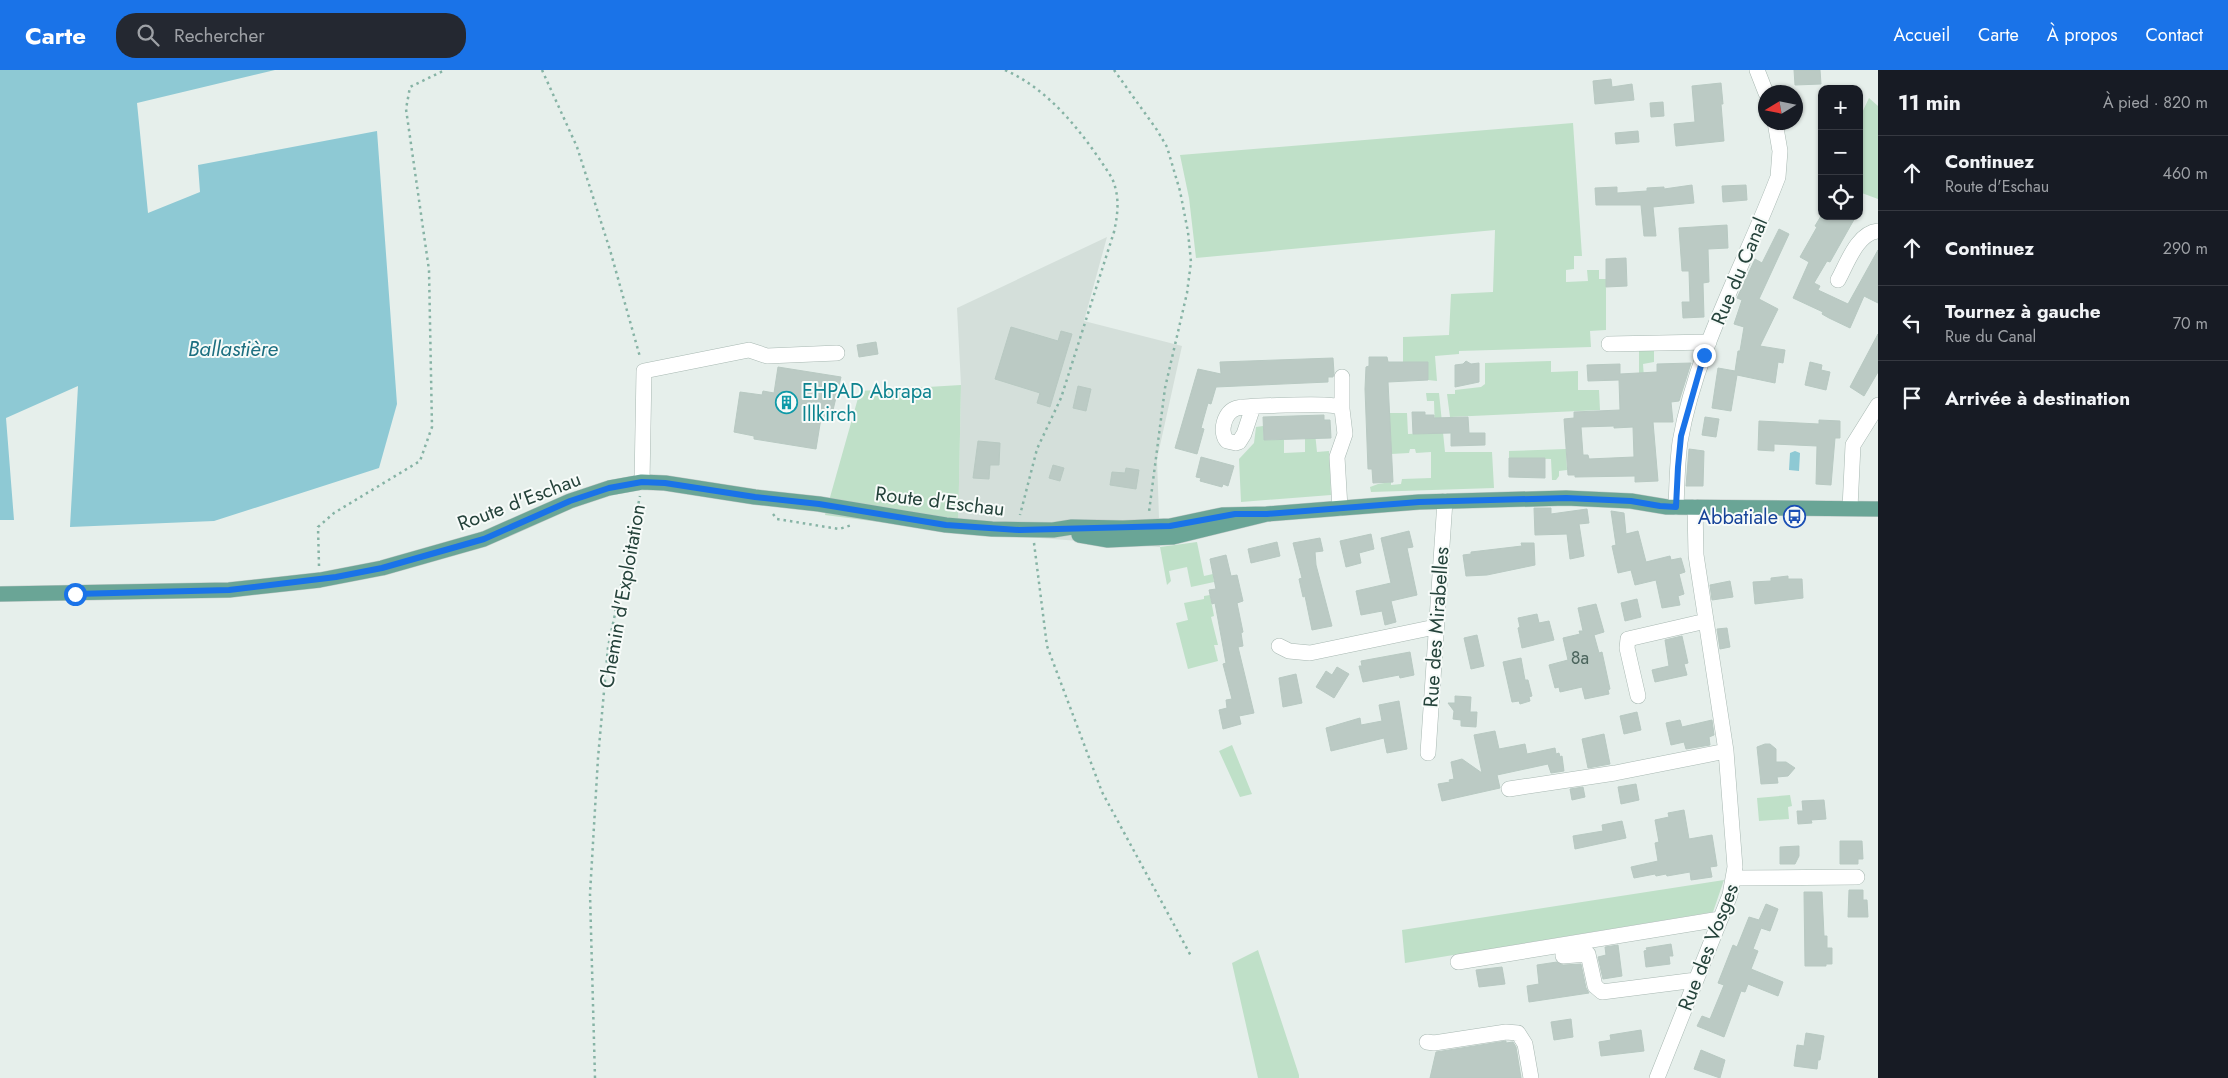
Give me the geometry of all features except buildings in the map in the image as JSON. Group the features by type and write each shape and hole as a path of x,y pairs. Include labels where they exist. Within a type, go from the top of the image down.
{"main road":[{"name":"Route d'Eschau","path":"0,594 229,590 320,580 382,568 484,539 570,501 609,488 642,482 665,483 755,497 819,504 946,525 1025,530 1053,530 1072,527 1123,528 1170,526 1222,515 1267,514 1445,501 1589,499 1631,501 1676,507 1808,510 1878,509"}],"street":[{"path":"1758,70 1763,85"},
{"name":"Rue du Canal","path":"1676,507 1681,436 1686,416 1709,342 1778,177 1780,152 1776,130"},
{"path":"1838,280 1862,239 1870,233 1878,231"},
{"path":"1608,344 1709,342"},
{"path":"644,371 749,350 767,356 837,354"},
{"name":"Chemin d'Exploitation","path":"642,482 644,371"},
{"path":"1340,508 1337,457 1345,434 1342,409 1342,377"},
{"path":"1253,407 1330,405 1342,409"},
{"path":"1850,508 1853,444 1878,405"},
{"name":"Rue des Mirabelles","path":"1428,753 1445,501"},
{"name":"Rue des Vosges","path":"1656,1078 1720,920 1734,878 1735,860 1726,751 1696,555 1695,507"},
{"path":"1638,696 1627,644 1628,640 1706,621"},
{"path":"1279,646 1289,651 1310,653 1435,627"},
{"path":"1509,789 1615,773 1726,751"},
{"path":"1734,878 1857,877"},
{"path":"1458,962 1720,920"},
{"path":"1563,956 1588,954 1595,986 1602,992 1696,980"},
{"path":"1427,1042 1434,1043 1512,1032 1518,1033 1525,1044 1531,1078"}],"path":[{"path":"320,580 318,526 334,513 420,461 432,427 429,270 406,109 410,88 445,70"},
{"path":"542,70 577,147 610,250 644,371"},
{"path":"1005,70 1041,92 1066,115 1112,178 1115,186 1119,208 1114,232 1061,398 1036,449 1020,517 1025,530 1047,646 1102,792 1191,956"},
{"path":"1114,70 1157,130 1167,148 1180,191 1188,232 1191,262 1188,293 1165,388 1149,514 1158,513"},
{"name":"Chemin d'Exploitation","path":"595,1078 590,894 598,758 608,647 642,482"}],"shaded area":[{"path":"1107,237 1084,321 1182,346 1157,459 1160,547 958,532 961,385 957,308"}],"green space":[{"path":"1869,98 1878,106 1878,199 1863,193 1863,111"},
{"path":"1573,123 1582,256 1574,256 1574,269 1566,270 1566,282 1588,281 1587,270 1599,270 1599,279 1606,279 1606,330 1590,331 1591,347 1459,351 1459,354 1435,356 1437,381 1428,380 1427,362 1403,362 1403,337 1449,335 1451,294 1493,292 1495,230 1196,258 1189,198 1180,155"},
{"path":"1639,351 1654,351 1654,362 1643,364 1644,378 1639,378"},
{"path":"1551,361 1551,372 1578,371 1578,390 1599,390 1600,410 1450,417 1447,394 1455,394 1455,390 1481,387 1485,384 1485,363"},
{"path":"961,385 958,532 825,515 860,391"},
{"path":"1426,393 1439,393 1445,452 1492,452 1494,488 1371,492 1370,487 1378,484 1391,482 1391,485 1401,484 1402,479 1431,478 1431,452 1416,453 1415,449 1410,449 1409,453 1391,454 1389,413 1407,413 1408,434 1435,433 1434,401 1427,401"},
{"path":"1314,423 1317,452 1329,451 1331,495 1241,502 1239,459 1254,443 1256,427 1263,426 1264,440 1284,440 1284,453 1305,452 1305,424"},
{"path":"1566,449 1567,470 1559,471 1559,476 1556,480 1552,480 1551,459 1509,458 1509,451"},
{"path":"1197,542 1204,576 1213,574 1214,582 1191,587 1187,567 1169,571 1171,581 1167,585 1160,547"},
{"path":"1210,595 1214,616 1211,617 1218,645 1214,645 1218,661 1188,669 1176,623 1188,620 1184,603 1204,599 1204,596"},
{"path":"1232,745 1252,794 1240,797 1219,751"},
{"path":"1790,795 1792,806 1788,807 1789,819 1759,821 1757,798"},
{"path":"1724,880 1713,912 1405,963 1402,930"},
{"path":"1258,950 1299,1078 1258,1078 1232,963"}],"water":[{"name":"Ballastière","path":"0,70 275,70 137,103 148,213 200,192 198,165 377,131 397,404 379,468 214,521 70,527 78,386 6,418 14,520 0,520"},
{"path":"1795,451 1800,453 1799,471 1789,470 1790,453"}],"place":[{"name":"EHPAD Abrapa Illkirch","path":"786,402"},
{"name":"Abbatiale","path":"1794,517"}],"route":[{"path":"75,594 229,590 320,580 382,568 484,539 570,501 609,488 642,482 665,483 755,497 819,504 946,525 1019,530 1053,530 1072,527 1123,528 1170,526 1222,515 1267,514 1392,503 1532,498 1631,501 1676,507 1678,455 1681,436 1704,355"}]}
